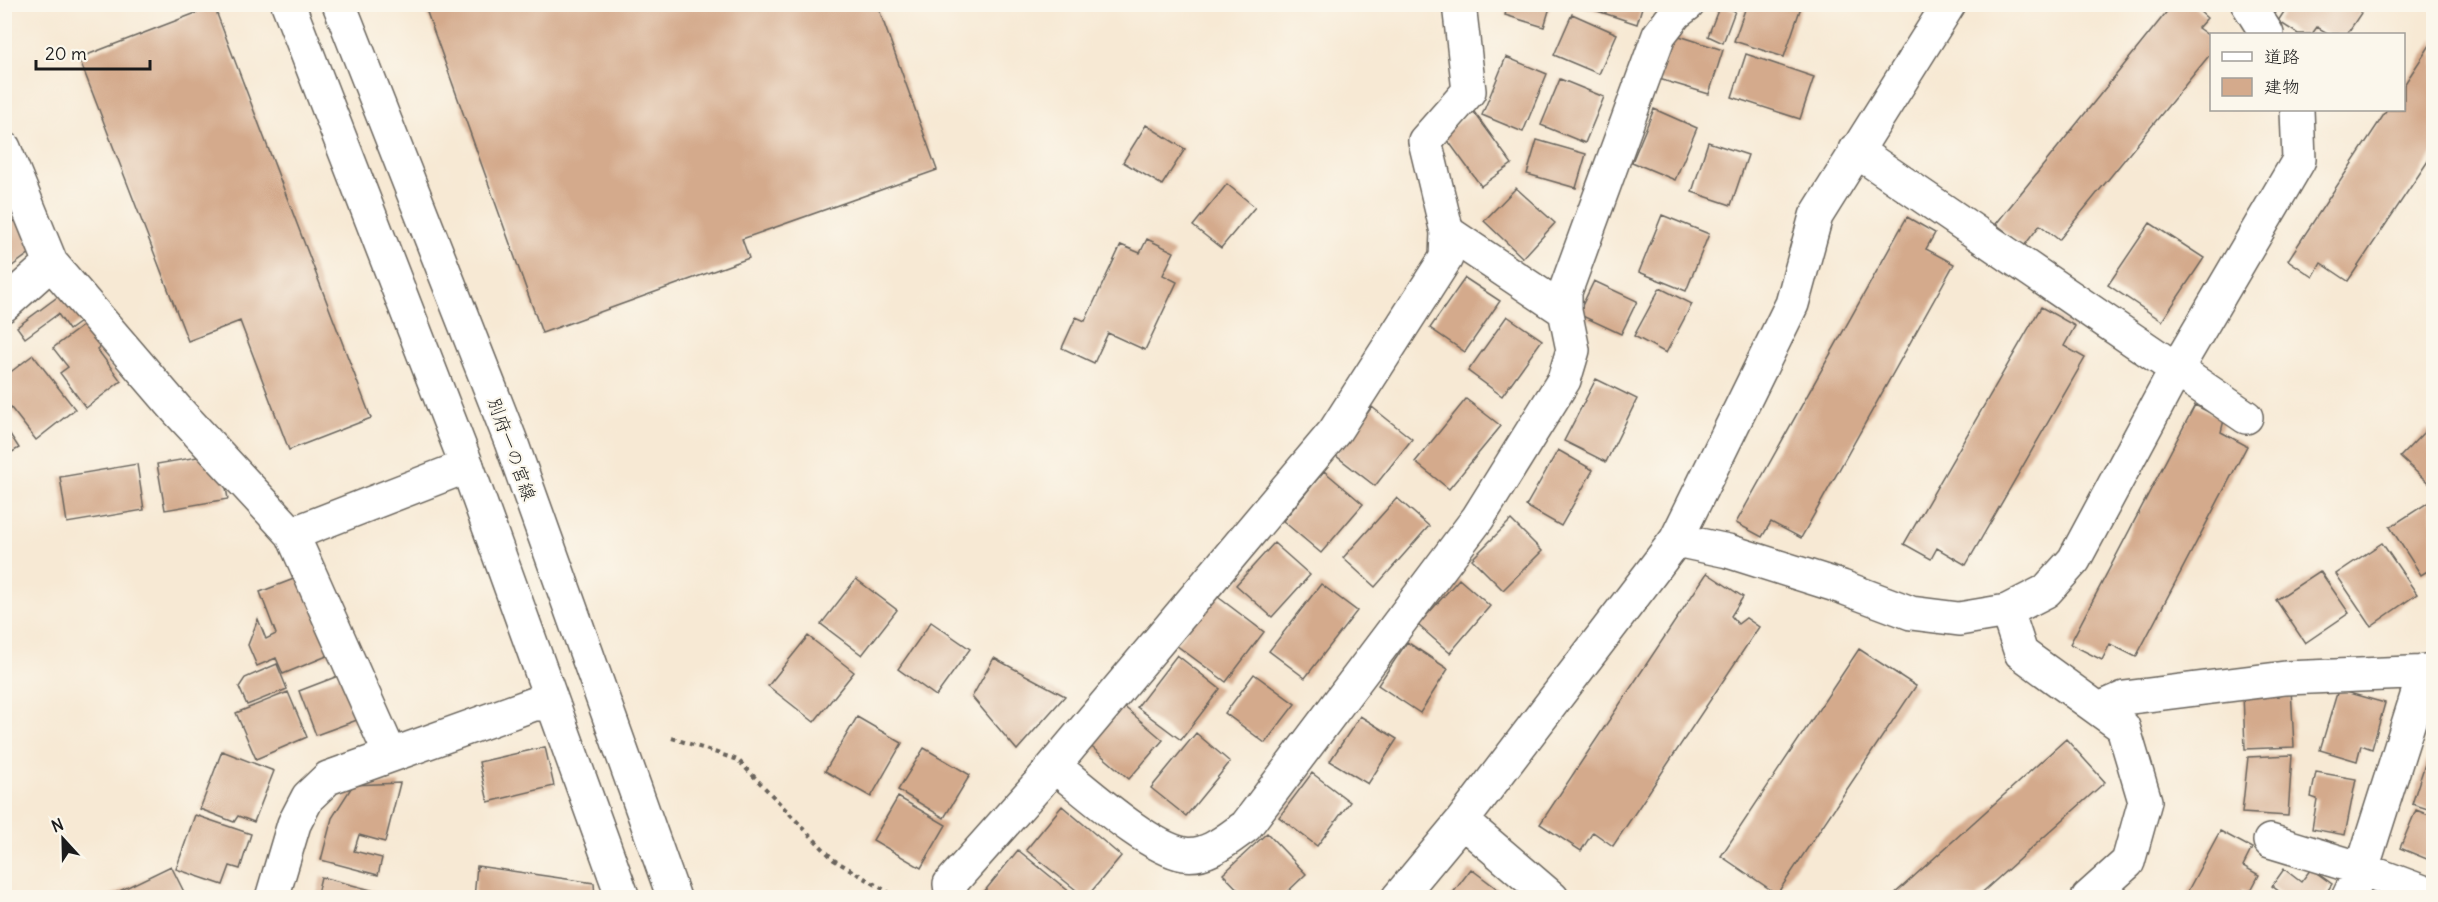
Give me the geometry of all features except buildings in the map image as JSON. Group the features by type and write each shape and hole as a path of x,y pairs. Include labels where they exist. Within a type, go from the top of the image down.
{"street":[{"path":"288,4 467,466 622,897"},
{"name":"別府一の宮線","path":"339,4 510,439 674,897"},
{"path":"952,897 950,884 1054,766 1335,431 1446,258 1447,232 1425,141 1469,91 1459,4"},
{"path":"1054,766 1151,840 1185,855 1213,849 1246,826 1478,518 1564,380 1573,350 1564,311 1564,292 1659,35 1676,13 1688,4"},
{"path":"1398,897 1462,821 1676,540 1792,304 1816,216 1948,4"},
{"path":"2248,4 2266,33"},
{"path":"1676,540 1728,551 1842,587 1911,613 1959,619 2007,611 2046,591 2074,560 2177,368 2299,160 2297,111"},
{"path":"4,148 51,263 177,410 292,534 390,754"},
{"path":"1855,150 2246,417"},
{"path":"1447,232 1564,311"},
{"path":"4,304 51,263"},
{"path":"292,534 467,466"},
{"path":"2007,611 2021,653 2123,727 2145,801 2128,862 2088,897"},
{"path":"2098,709 2124,698 2285,678 2429,672 2355,883"},
{"path":"272,897 294,824 308,797 328,778 534,704 551,704"},
{"path":"1462,821 1552,897"},
{"path":"2270,841 2355,883 2433,896"}],"path":[{"path":"672,738 738,760 834,860 898,897"}]}
